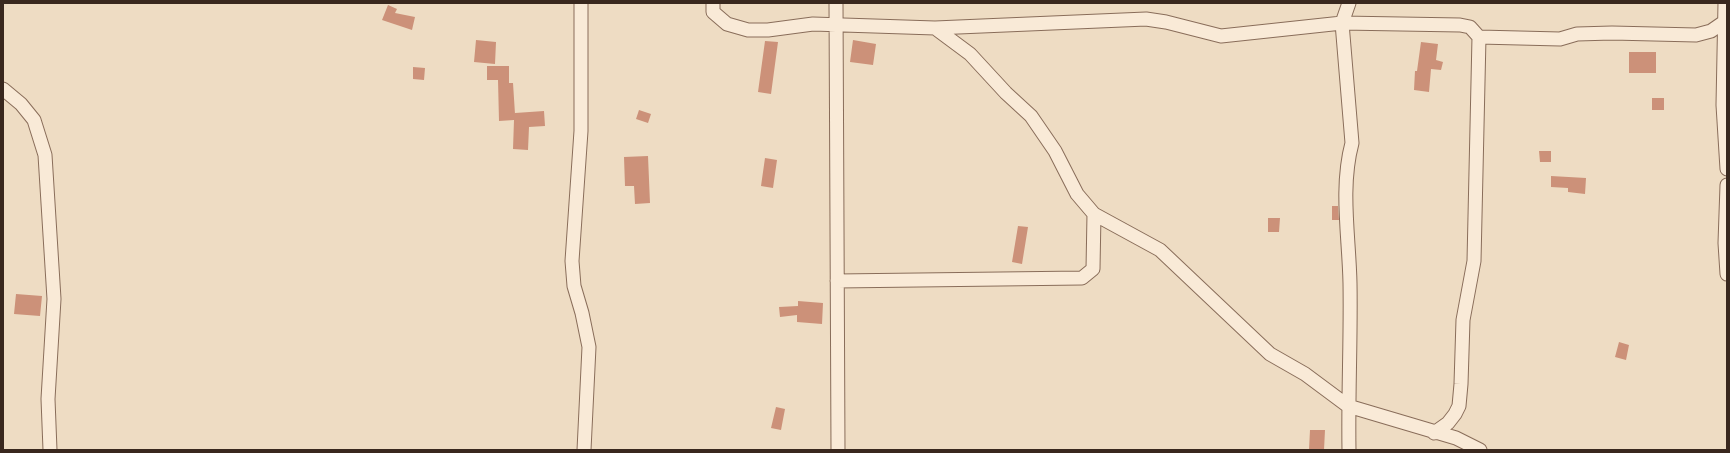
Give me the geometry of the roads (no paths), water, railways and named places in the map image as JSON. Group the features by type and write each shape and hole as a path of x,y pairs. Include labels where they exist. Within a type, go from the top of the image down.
{"street":[{"path":"580,3 581,131 572,261 574,286 582,313 589,347 584,450"},
{"path":"713,3 713,12 727,24 748,30 768,30 813,24 935,28 1146,19 1166,22 1221,36 1342,23 1460,25 1470,27 1479,37 1474,261 1463,320 1459,406 1448,423 1434,433"},
{"path":"836,3 838,450"},
{"path":"1349,3 1342,23 1352,143 1348,159 1346,186 1350,282 1348,406 1349,450"},
{"path":"1725,3 1724,105 1727,169"},
{"path":"1479,37 1560,38 1577,34 1612,33 1696,35 1711,31 1724,22"},
{"path":"935,28 970,54 1006,93 1031,116 1055,151 1077,194 1094,214 1160,250 1270,354 1305,374 1348,406 1434,433 1456,438 1480,450"},
{"path":"3,89 22,104 34,120 45,156 54,299 48,399 50,450"},
{"path":"1727,185 1724,243 1727,274"},
{"path":"837,281 1082,278 1093,269 1094,214"}]}
